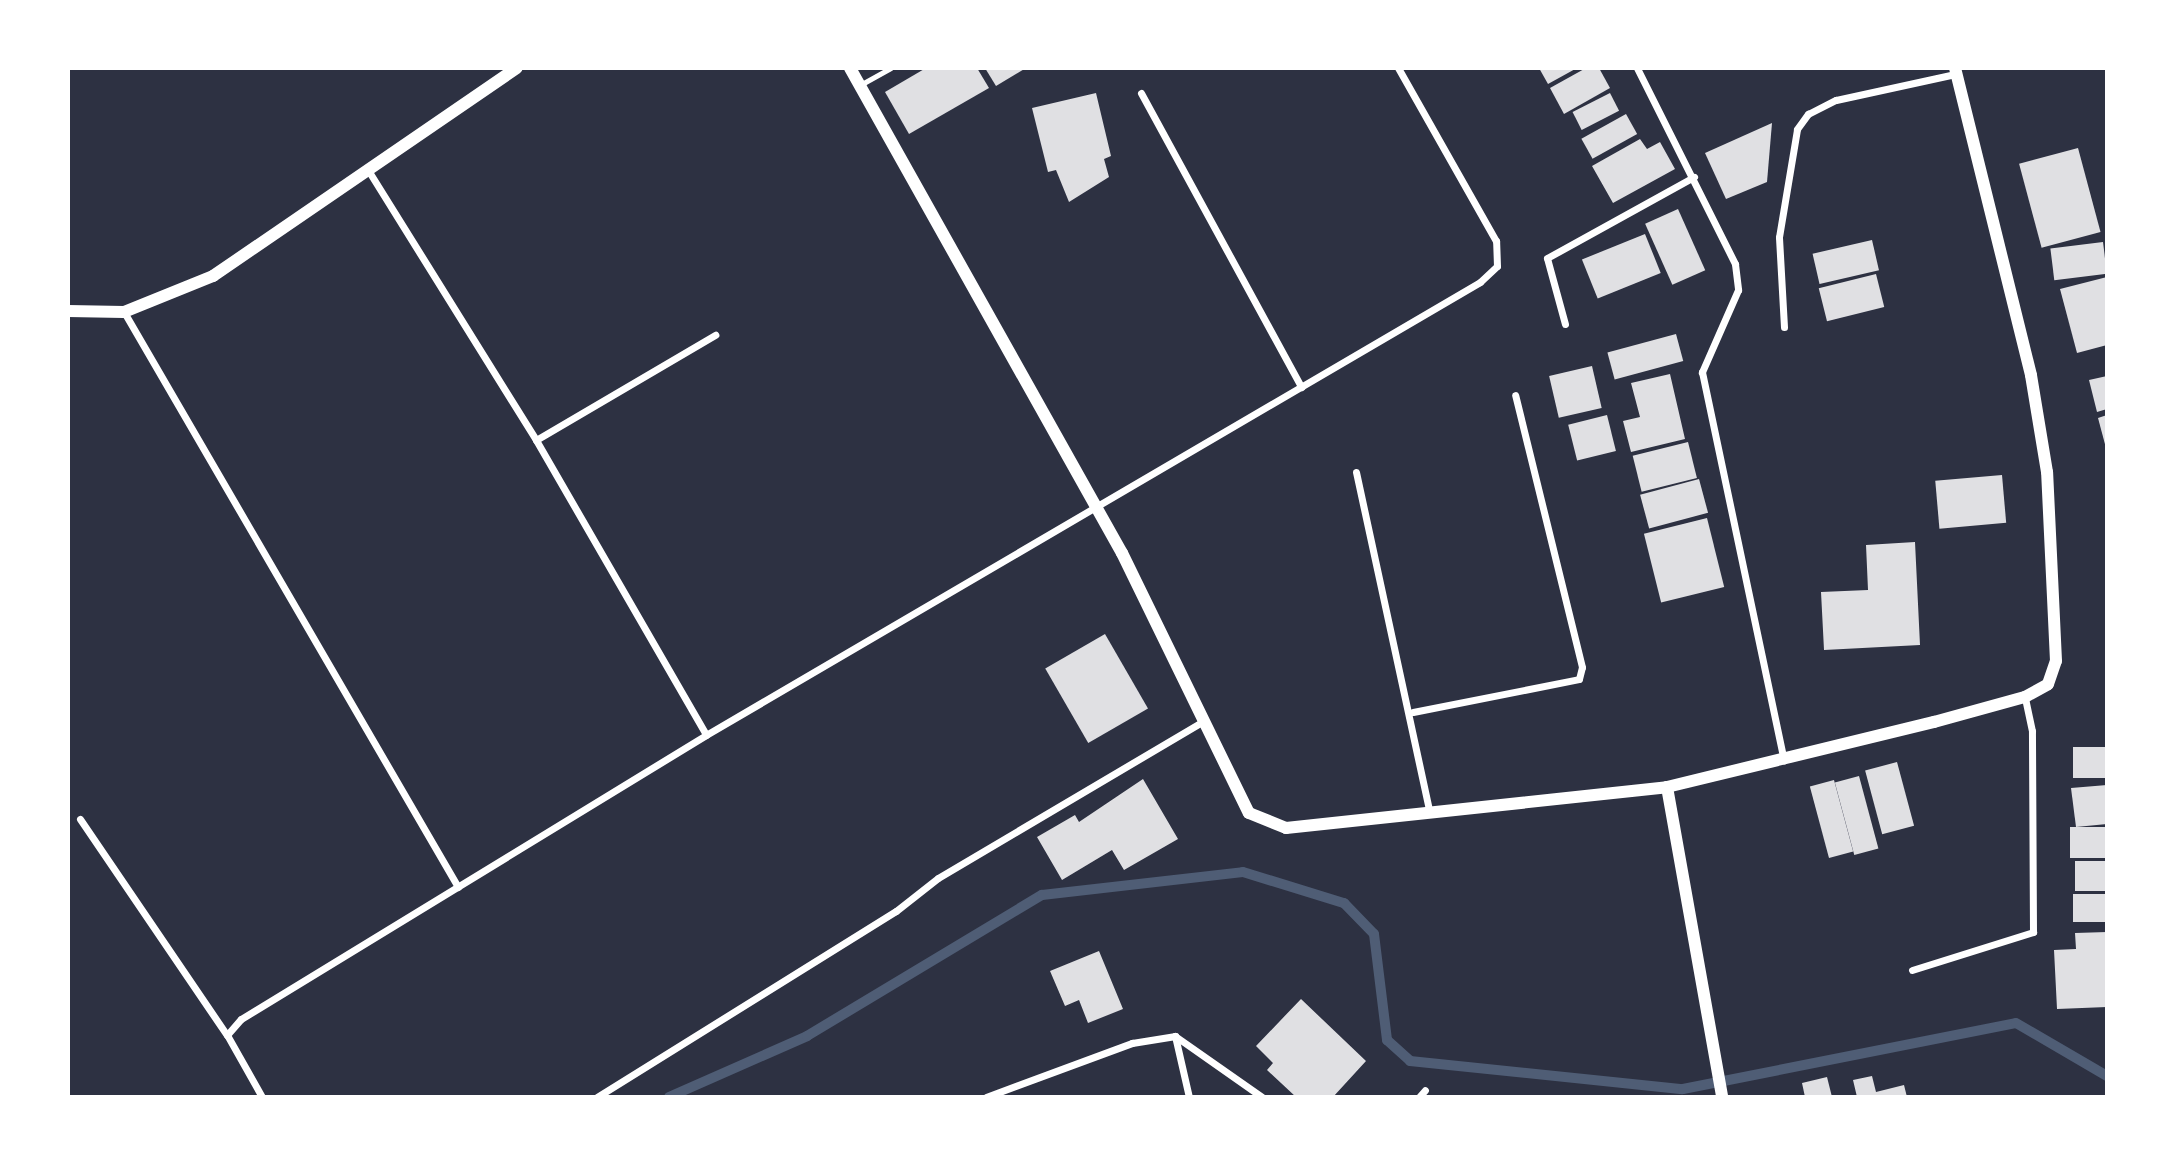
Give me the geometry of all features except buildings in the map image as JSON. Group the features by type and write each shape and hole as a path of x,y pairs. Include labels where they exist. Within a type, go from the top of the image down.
{"street":[{"path":"68,312 124,312 213,276 517,68"},
{"path":"850,68 1098,508 1249,813 1265,824 1286,828 1667,787 2025,698 2048,684 2056,661 2048,472 2031,375 1955,71 1836,100 1808,114 1797,129 1779,237 1784,327"},
{"path":"227,1035 241,1019 706,735 1480,282 1497,266 1496,241 1398,68"},
{"path":"1637,68 1694,177 1735,264 1738,290 1702,372 1784,760"},
{"path":"1141,93 1301,387"},
{"path":"368,170 536,440 706,735"},
{"path":"1565,324 1547,258 1694,177"},
{"path":"124,312 458,887"},
{"path":"536,440 715,335"},
{"path":"1413,712 1579,679 1582,667 1515,395"},
{"path":"1356,472 1413,712 1430,813"},
{"path":"1912,970 2033,932 2032,731 2025,698"},
{"path":"597,1097 896,911 938,878 1205,720"},
{"path":"1667,787 1722,1097"},
{"path":"80,820 227,1035 262,1097"},
{"path":"986,1097 1132,1043 1175,1036 1262,1097"},
{"path":"1175,1036 1189,1097"},
{"path":"1419,1097 1425,1090"}],"lane":[{"path":"859,85 891,68"}],"waterway":[{"path":"669,1097 807,1036 1042,895 1243,872 1344,903 1374,934 1387,1040 1410,1061 1683,1089 2016,1023 2107,1076"}]}
